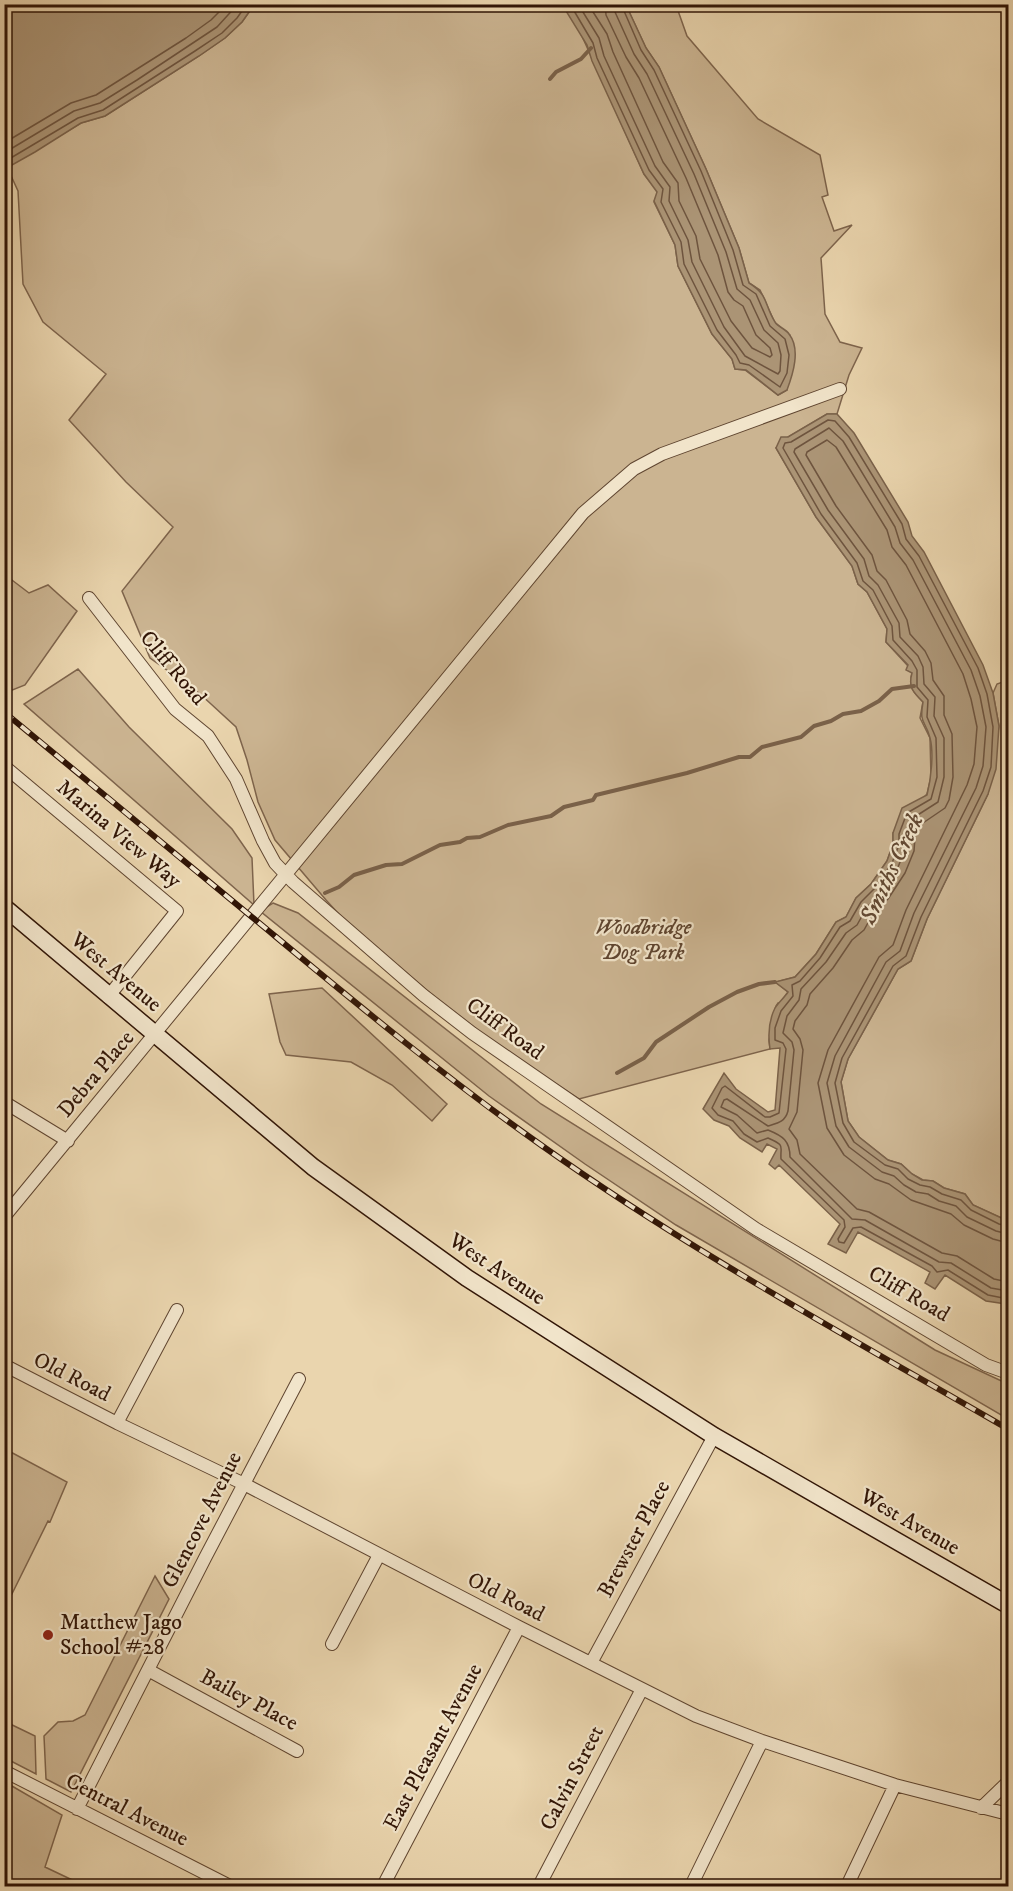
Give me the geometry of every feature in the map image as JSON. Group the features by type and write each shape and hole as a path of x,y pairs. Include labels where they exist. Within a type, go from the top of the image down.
{"street":[{"name":"Debra Place","path":"4,1217 583,513 634,469 662,454 840,389"},
{"name":"Cliff Road","path":"89,598 175,709 208,736 236,779 275,863 423,995 472,1034 756,1229 986,1365 1008,1372"},
{"name":"Marina View Way","path":"4,766 177,911 108,997"},
{"name":"West Avenue","path":"8,915 313,1167 467,1278 714,1436 1008,1605"},
{"path":"4,1102 68,1141"},
{"path":"117,1423 177,1310"},
{"name":"Old Road","path":"4,1365 244,1484 696,1716 762,1741 895,1785 1008,1814"},
{"name":"Glencove Avenue","path":"77,1809 299,1379"},
{"name":"Brewster Place","path":"591,1663 714,1436"},
{"path":"332,1644 379,1555"},
{"name":"East Pleasant Avenue","path":"383,1887 519,1627"},
{"name":"Bailey Place","path":"148,1670 297,1751"},
{"name":"Calvin Street","path":"539,1887 642,1689"},
{"path":"691,1887 762,1741"},
{"name":"Central Avenue","path":"4,1771 230,1887"},
{"path":"981,1808 1008,1782"},
{"path":"847,1887 895,1785"}],"green space":[{"name":"Woodbridge Dog Park","path":"254,5 568,5 644,174 658,192 654,202 675,245 678,266 712,334 732,359 735,369 745,370 778,395 787,390 790,335 775,323 760,290 749,283 739,248 706,169 659,67 646,48 626,5 676,5 687,36 758,119 820,155 828,195 822,197 834,231 852,225 821,258 825,314 840,342 862,348 849,375 837,414 827,414 788,437 776,448 816,517 852,566 858,584 867,592 887,629 886,642 912,673 912,689 923,702 920,718 930,738 931,777 927,794 893,833 893,844 887,861 871,884 856,898 846,917 836,922 816,954 795,977 776,982 788,992 781,1003 776,1006 769,1040 770,1049 579,1099 475,1031 346,922 275,840 258,802 236,727 199,693 150,658 122,591 173,527 126,482 69,420 106,374 43,322 23,284 18,191 7,167 81,123 105,116 199,56 225,38 242,22"},
{"path":"4,574 29,593 48,585 77,611 25,685 5,693"},
{"path":"78,669 129,727 232,829 252,858 254,905 24,704"},
{"path":"1008,680 1008,1221 973,1205 965,1194 944,1188 933,1181 923,1180 912,1174 901,1164 888,1160 859,1137 848,1121 841,1082 848,1059 898,969 911,961 927,919 988,794 999,726 993,693 997,684"},
{"path":"273,903 298,913 541,1104 935,1350 1008,1384 1008,1419 676,1225 585,1164 489,1096 260,911"},
{"path":"322,988 447,1104 432,1121 392,1085 351,1062 286,1055 280,1042 269,994"},
{"path":"5,1449 67,1482 50,1522 48,1521 5,1608"},
{"path":"155,1576 169,1599 71,1792 46,1779 44,1736 58,1722 73,1721 85,1715"},
{"path":"4,1721 35,1736 36,1774 5,1758"},
{"path":"5,1782 62,1815 45,1867 85,1886 10,1886 5,1884"}],"water":[{"path":"5,4 254,5 242,22 225,38 199,56 105,116 81,123 5,169"},
{"path":"564,5 626,5 646,48 659,67 706,169 739,248 749,283 760,292 775,322 788,332 793,340 795,362 787,390 778,395 746,370 735,369 732,359 712,334 678,266 675,245 654,201 657,192 644,174 592,61 587,45"},
{"name":"Smiths Creek","path":"827,414 837,414 854,433 908,522 912,536 924,552 983,665 993,693 999,726 996,769 988,794 927,919 911,961 898,969 848,1059 841,1082 848,1121 859,1137 888,1160 901,1164 922,1180 933,1181 944,1188 965,1194 973,1205 1008,1221 1008,1311 1006,1304 986,1301 945,1275 935,1289 925,1283 930,1272 858,1232 846,1253 828,1244 840,1224 779,1165 775,1169 769,1164 777,1149 767,1144 762,1152 740,1138 729,1126 714,1120 703,1109 724,1073 736,1089 768,1112 775,1110 780,1048 770,1049 771,1018 775,1008 788,992 775,982 795,977 816,954 836,922 846,917 856,898 871,884 887,861 893,844 893,833 902,808 927,795 930,781 931,744 922,718 923,702 911,686 912,673 906,670 908,665 886,642 887,629 867,592 858,584 852,566 816,517 776,448 781,437 788,437"}],"waterway":[{"path":"550,79 556,72 581,59 591,48"},
{"path":"325,893 339,887 354,875 386,865 402,864 440,845 480,837 508,825 551,816 564,807 593,800 596,795 687,773 739,757 750,757 762,747 801,737 814,726 831,721 843,714 861,711 879,701 892,689 914,686"},
{"path":"617,1073 644,1058 656,1042 709,1007 737,992 759,984 775,982"}],"railway":[{"path":"4,712 328,980 469,1092 541,1145 597,1184 713,1257 1008,1429"}],"place":[{"name":"Matthew Jago School #28","path":"48,1635"}]}
